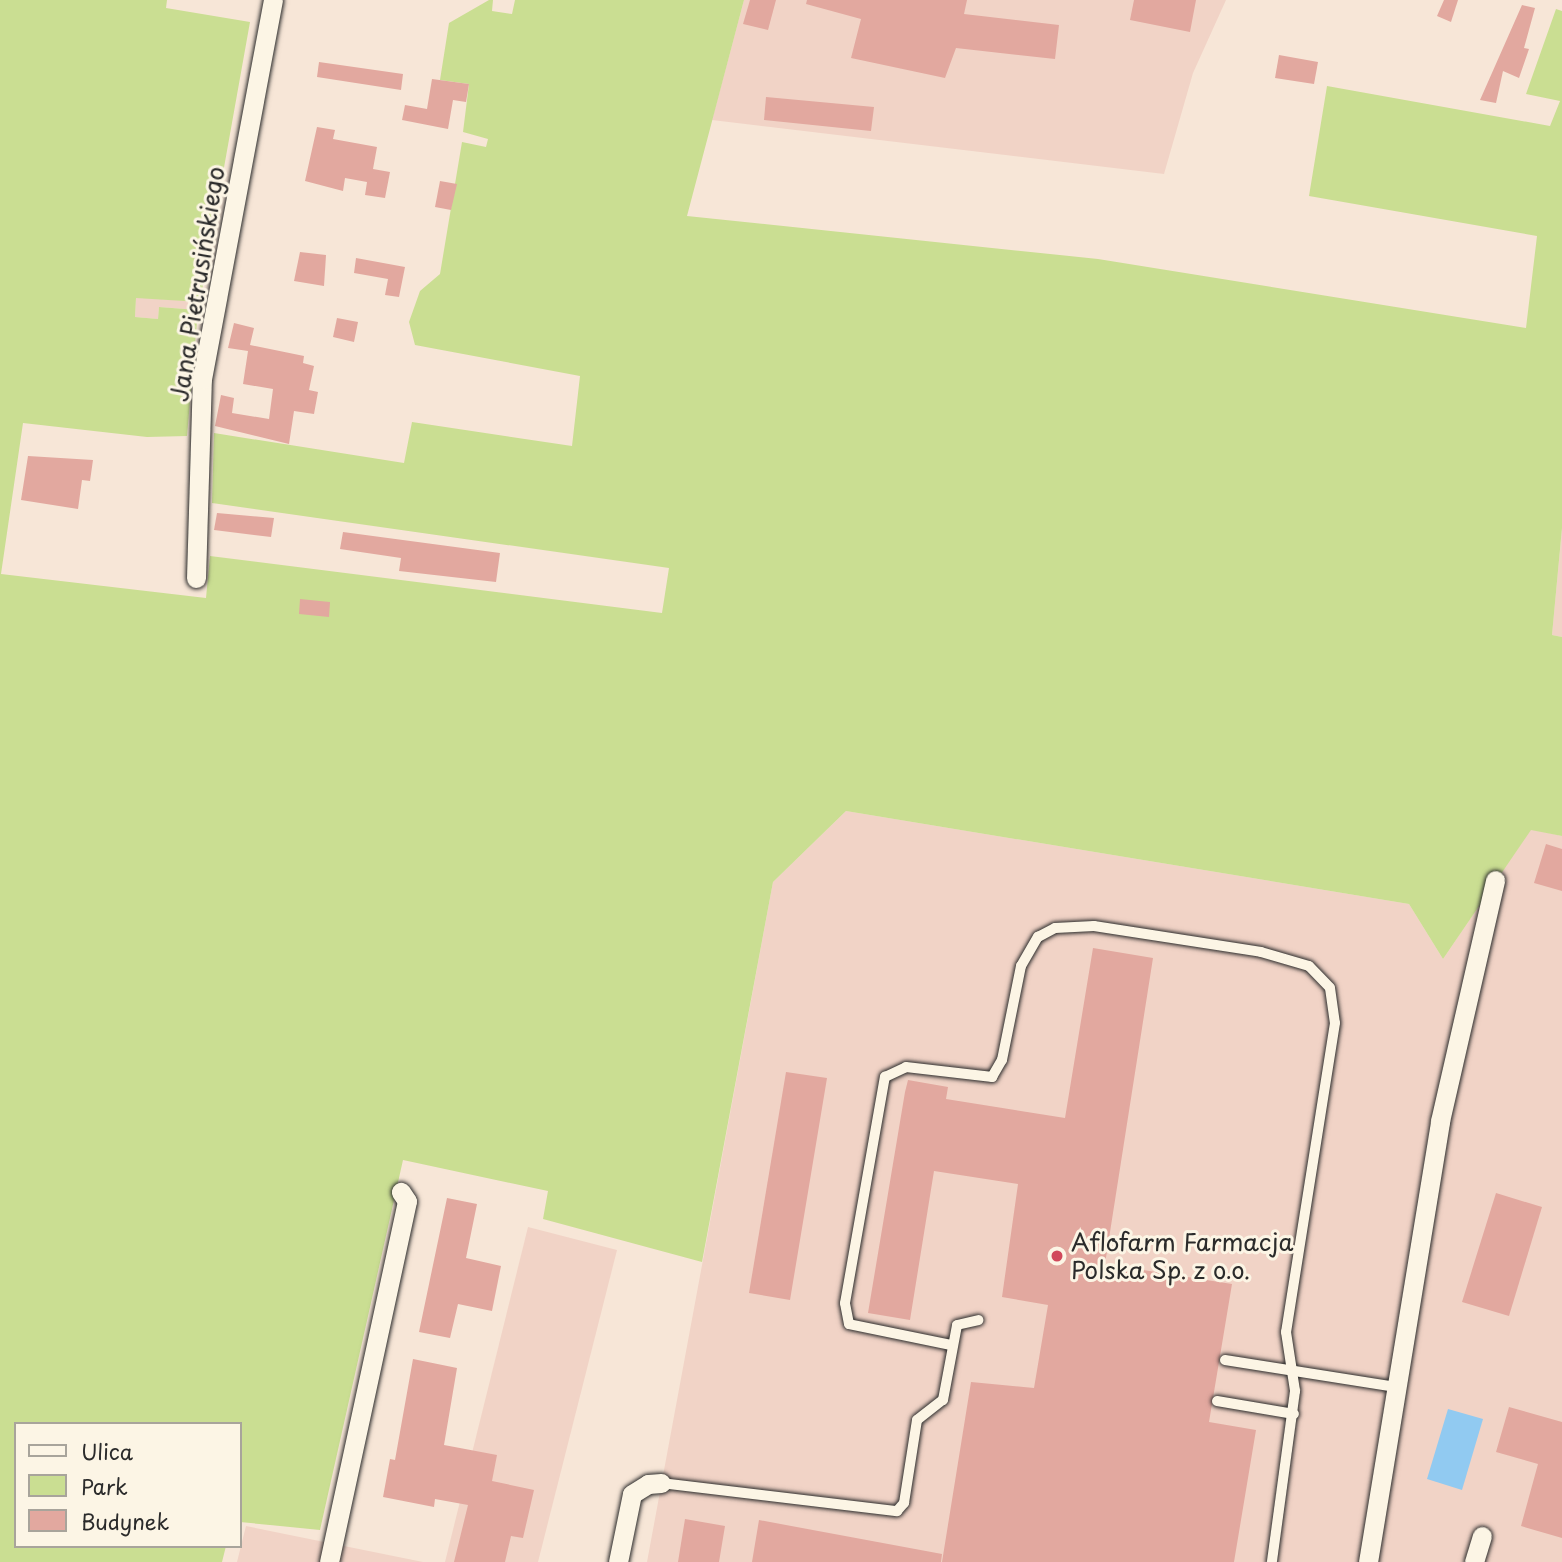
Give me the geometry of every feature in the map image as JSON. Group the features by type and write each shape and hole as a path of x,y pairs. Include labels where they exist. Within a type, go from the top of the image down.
{"street":[{"name":"Jana Pietrusińskiego","path":"195,578 202,379 273,0"},
{"path":"1368,1562 1440,1121 1495,880"},
{"path":"329,1562 407,1201 401,1192"},
{"path":"618,1562 632,1494 648,1484 661,1483"},
{"path":"1474,1562 1482,1536"}],"lane":[{"path":"951,1345 849,1324 845,1303 885,1077 906,1067 992,1077 1002,1060 1021,966 1028,950 1055,928 1094,926 1294,960 1315,970 1330,988 1334,1041 1286,1332 1293,1371 1294,1414 1272,1562"},
{"path":"661,1483 897,1511 904,1503 917,1420 943,1400 951,1345 957,1325 978,1320"},
{"path":"1226,1360 1396,1387"},
{"path":"1217,1401 1294,1414"}],"shaded area":[{"path":"744,0 1226,0 1193,73 1164,174 712,120"},
{"path":"136,297 200,302 198,310 159,307 158,319 135,317"},
{"path":"1562,528 1562,637 1552,635"},
{"path":"846,811 1409,904 1443,959 1531,829 1562,836 1562,1562 647,1562 773,882"},
{"path":"528,1227 617,1250 538,1562 445,1562"},
{"path":"246,1526 423,1562 237,1562"}],"green space":[{"path":"0,0 167,0 166,8 250,22 200,302 136,298 135,317 158,319 159,307 198,310 187,436 147,437 23,423 1,574 206,598 210,556 662,613 669,568 212,503 214,433 404,463 412,422 572,446 580,376 415,345 409,322 420,291 440,274 462,142 486,147 488,139 463,132 469,84 440,80 449,23 489,0 493,0 492,11 512,14 515,0 744,0 687,216 1098,259 1526,328 1537,236 1309,196 1327,86 1550,126 1560,101 1526,94 1556,9 1562,11 1562,528 1552,635 1562,637 1562,836 1531,830 1443,959 1409,904 846,811 773,882 702,1262 543,1219 548,1191 403,1160 320,1530 242,1522 242,1422 14,1422 14,1548 226,1548 222,1562 0,1562"}],"water":[{"path":"1448,1409 1483,1419 1462,1490 1427,1479"}],"building":[{"path":"750,0 776,0 768,30 743,24"},
{"path":"807,0 967,0 964,14 1059,25 1055,59 956,48 945,78 851,58 861,19 806,4"},
{"path":"1134,0 1196,0 1190,32 1130,20"},
{"path":"1444,0 1458,0 1451,22 1437,16"},
{"path":"1522,5 1535,8 1524,48 1529,49 1519,78 1503,71 1496,103 1480,100"},
{"path":"1279,55 1318,62 1314,84 1275,78"},
{"path":"319,62 403,74 401,90 317,77"},
{"path":"432,79 469,84 466,102 453,100 448,129 402,120 405,105 427,109"},
{"path":"766,97 874,107 871,131 764,120"},
{"path":"317,127 335,130 333,139 377,147 373,169 390,172 385,198 365,195 367,182 345,178 343,191 305,181"},
{"path":"440,181 457,184 451,210 435,207"},
{"path":"300,252 326,255 324,286 294,281"},
{"path":"356,258 405,267 399,297 385,295 388,279 354,273"},
{"path":"337,318 358,322 354,342 333,337"},
{"path":"234,323 254,328 250,345 304,356 303,363 314,366 309,390 318,392 314,414 294,411 289,444 215,426 221,395 234,398 232,413 269,419 273,389 243,384 248,351 228,348"},
{"path":"28,456 93,460 90,481 82,480 78,509 21,500"},
{"path":"217,513 274,518 271,537 214,530"},
{"path":"343,532 500,553 496,582 399,571 401,558 340,549"},
{"path":"300,599 330,602 329,617 299,614"},
{"path":"1546,844 1562,849 1562,891 1534,883"},
{"name":"Aflofarm Farmacja Polska Sp. z o.o.","path":"1093,948 1153,958 1105,1264 1232,1284 1209,1422 1256,1430 1234,1562 942,1562 971,1382 1034,1388 1048,1305 1002,1297 1018,1184 934,1171 910,1320 868,1313 905,1092 908,1080 948,1087 946,1099 1065,1118"},
{"path":"786,1072 827,1078 790,1300 749,1293"},
{"path":"1496,1193 1542,1207 1509,1316 1462,1302"},
{"path":"447,1198 477,1204 466,1258 501,1266 492,1311 458,1304 450,1338 419,1332"},
{"path":"413,1359 457,1368 444,1445 497,1455 492,1481 534,1490 523,1538 511,1536 505,1562 454,1562 468,1505 435,1499 434,1507 383,1497 390,1459 395,1460"},
{"path":"1509,1407 1562,1422 1562,1538 1521,1526 1538,1464 1496,1452"},
{"path":"685,1519 725,1526 719,1562 678,1562"},
{"path":"759,1520 942,1554 941,1562 752,1562"}],"place":[{"name":"Aflofarm Farmacja Polska Sp. z o.o.","path":"1057,1256"}]}
